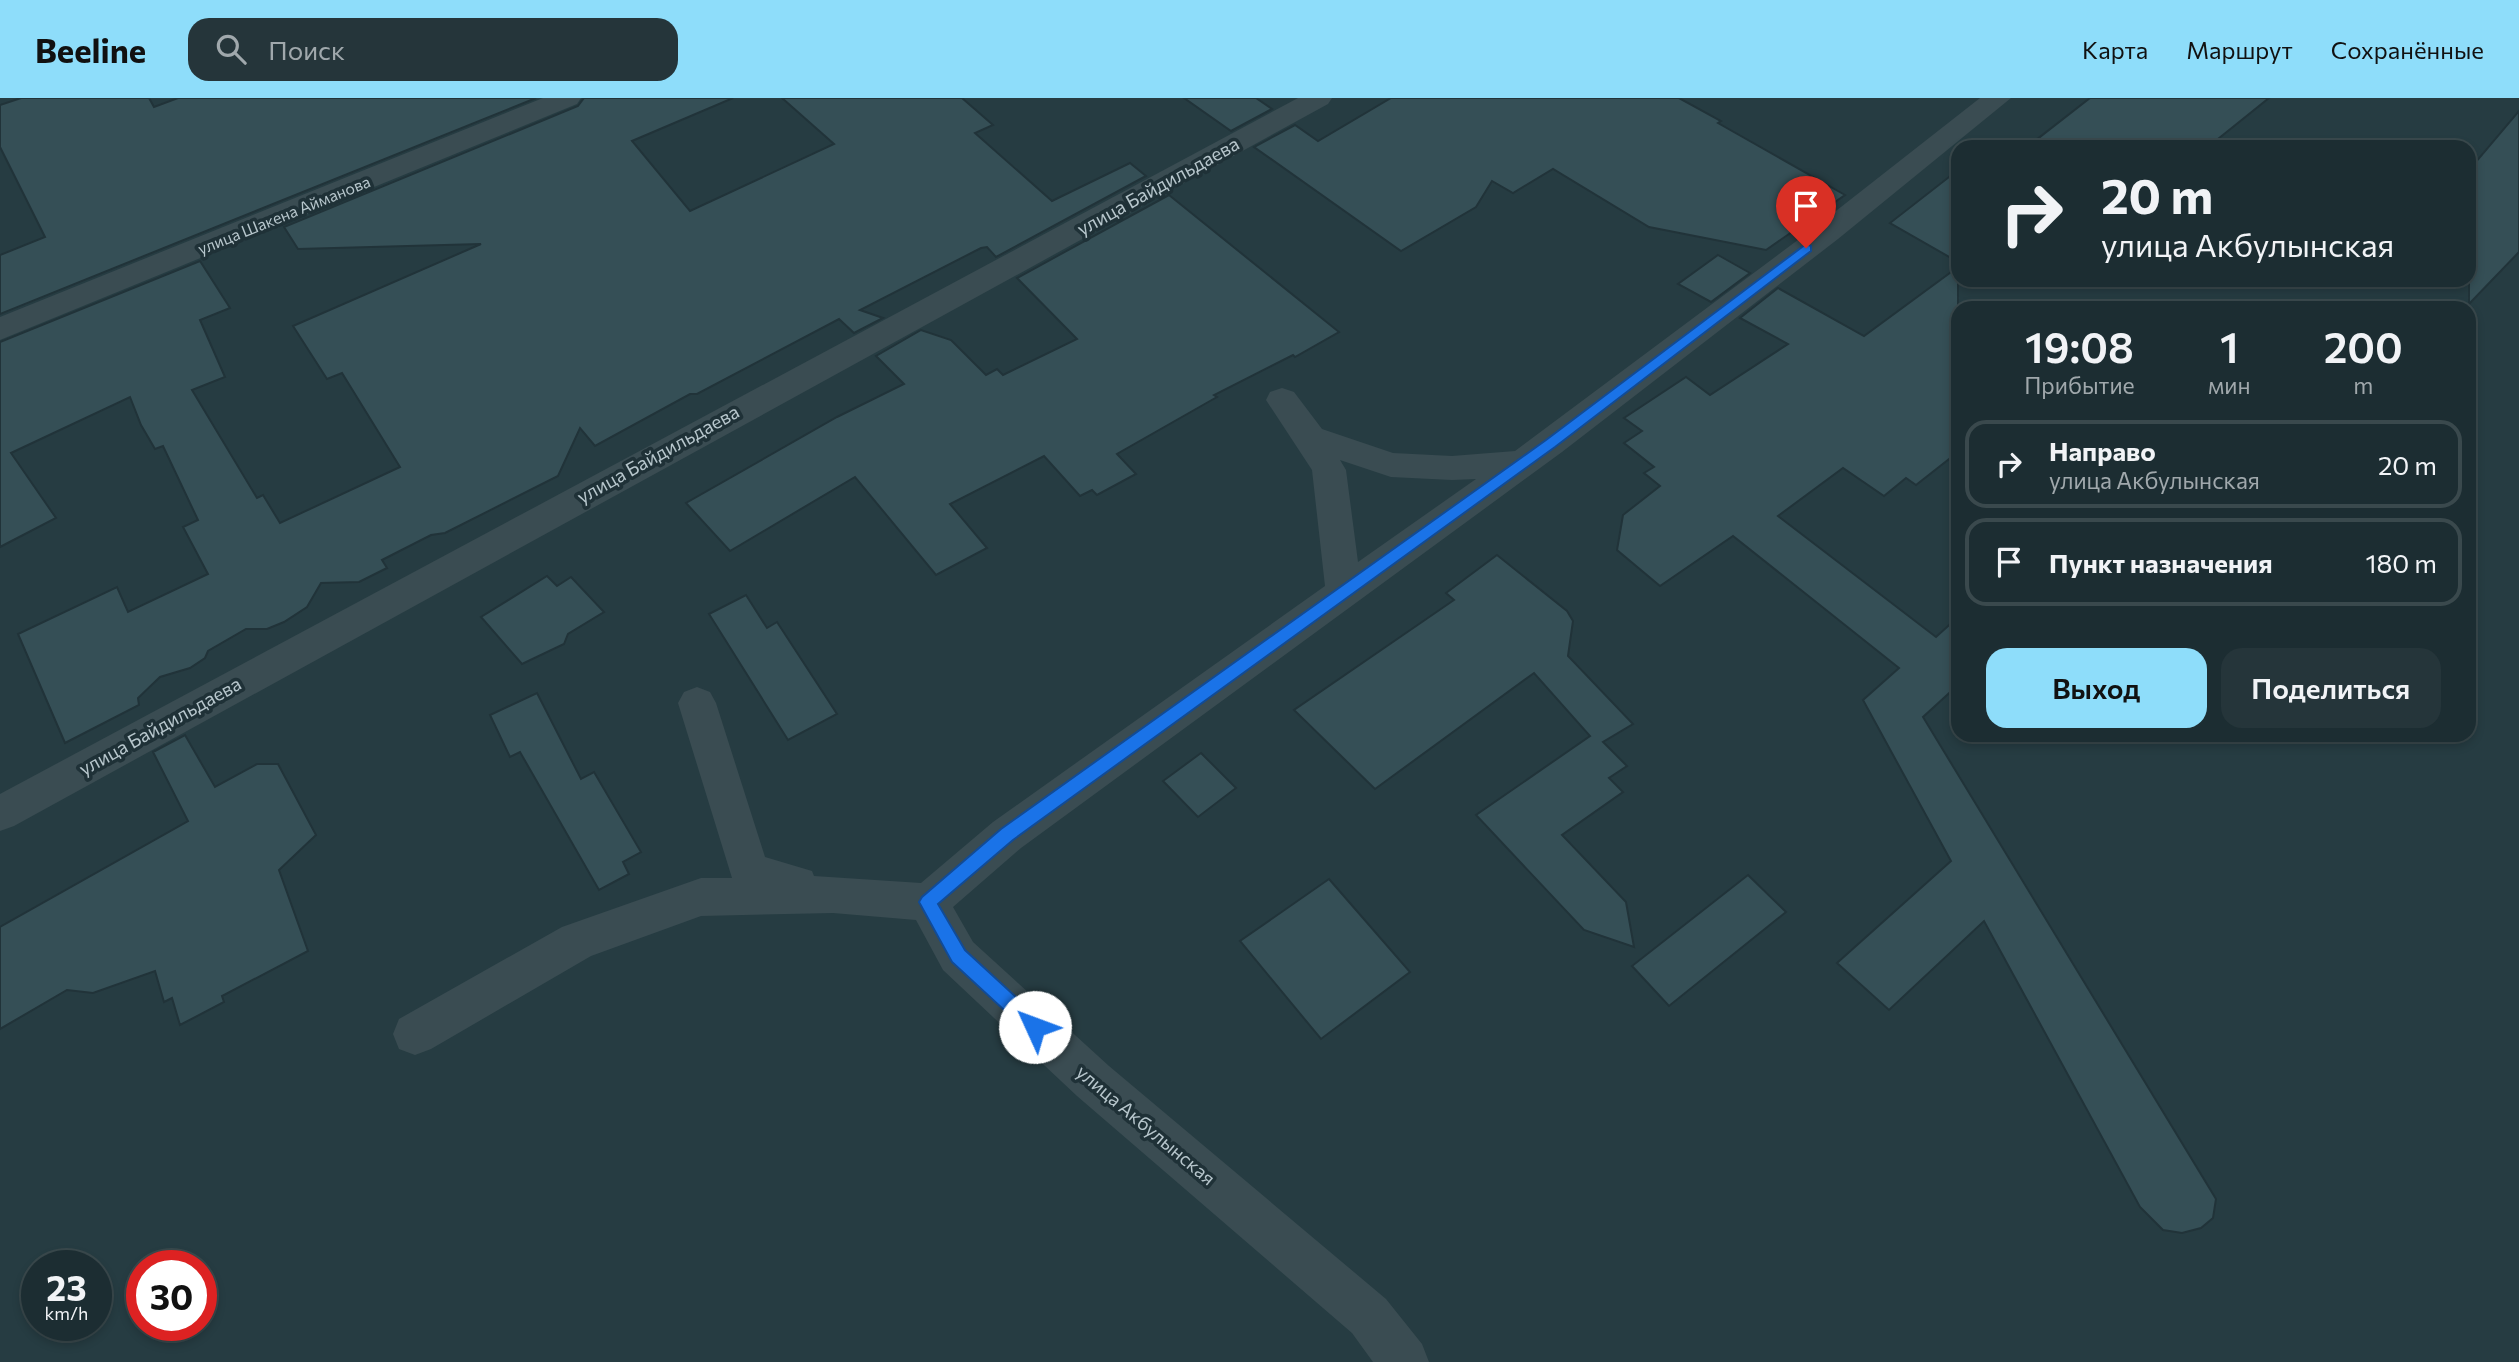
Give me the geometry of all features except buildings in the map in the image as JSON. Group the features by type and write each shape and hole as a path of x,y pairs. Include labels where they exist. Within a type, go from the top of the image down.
{"street":[{"name":"улица Шакена Айманова","path":"0,329 567,98"},
{"name":"улица Байдильдаева","path":"0,814 1318,98"},
{"path":"415,1034 577,941 701,897 833,894 928,902 1007,835 1522,463 1828,232 1997,98"},
{"path":"1282,400 1310,437 1329,471 1344,591"},
{"path":"1310,437 1391,466 1452,468 1522,463"},
{"path":"697,703 749,871 833,894"},
{"name":"улица Акбулынская","path":"928,902 958,956 1093,1081 1368,1316 1404,1362"}],"route":[{"path":"1035,1027 958,956 928,902 1007,835 1550,443 1806,248"}]}
